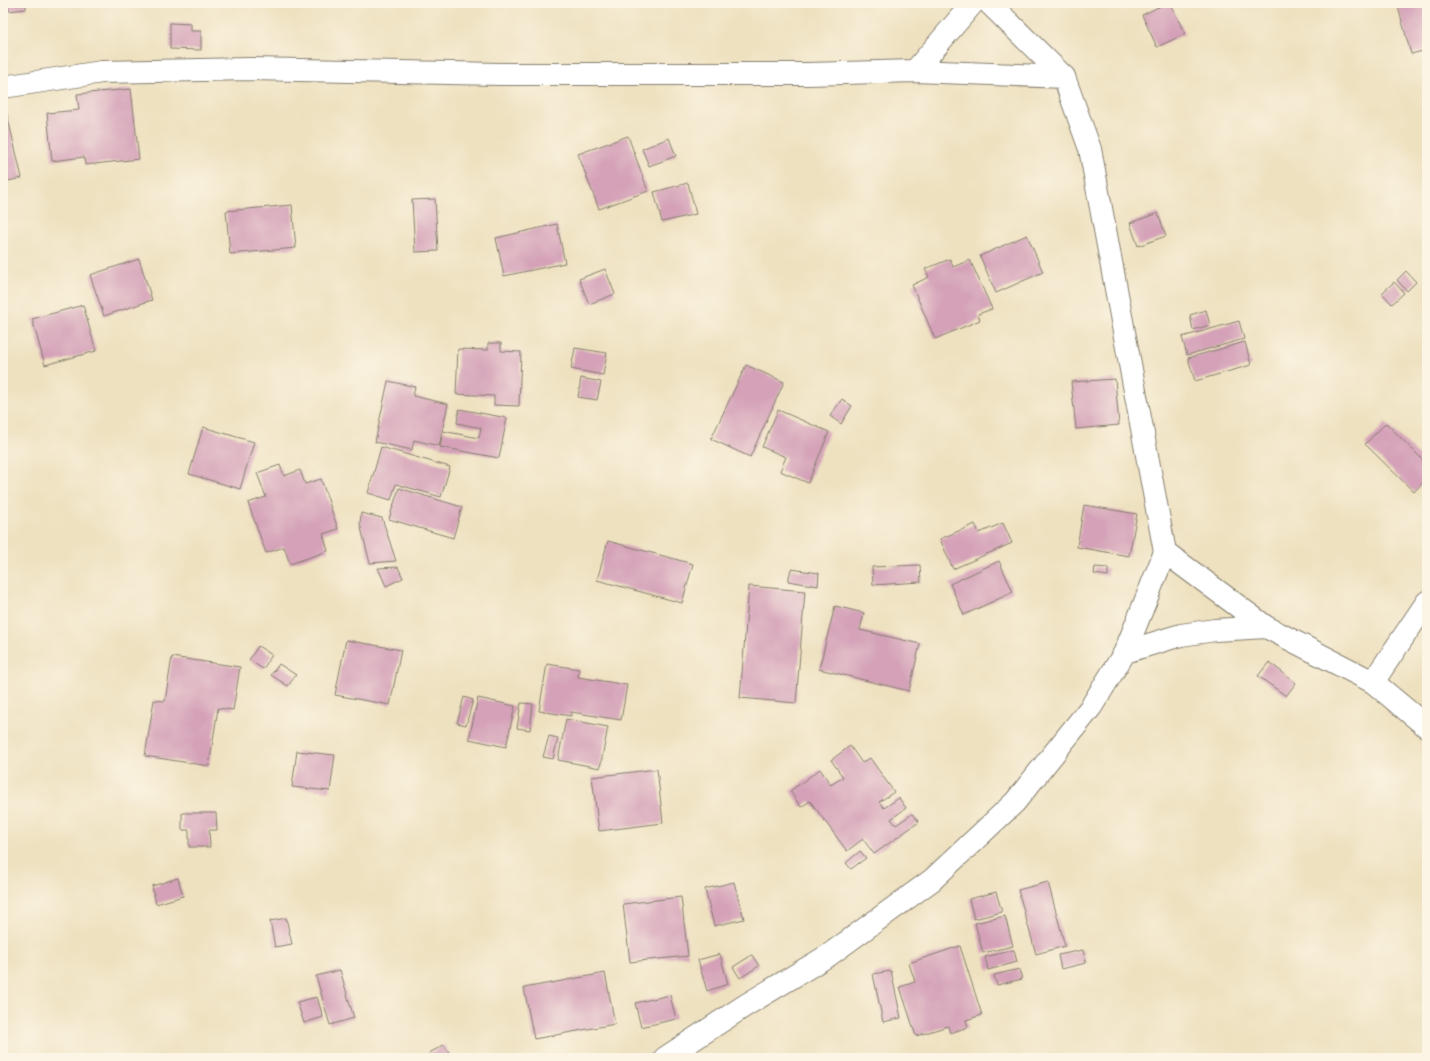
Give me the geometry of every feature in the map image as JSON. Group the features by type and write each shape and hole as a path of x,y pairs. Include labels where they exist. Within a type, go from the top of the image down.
{"street":[{"path":"915,71 973,3"},
{"path":"665,1058 746,1005 829,955 932,880 1015,802 1091,707 1125,652 1164,552 1090,149 1064,77 989,3"},
{"path":"3,87 102,72 250,69 500,74 808,74 915,71 1064,77"},
{"path":"1164,552 1266,627 1373,682 1427,727"},
{"path":"1373,682 1427,602"},
{"path":"1125,652 1181,635 1215,630 1266,627"}],"building":[{"path":"8,3 26,3 26,9 9,11"},
{"path":"1170,3 1185,34 1157,47 1142,15"},
{"path":"1397,3 1427,3 1427,50 1411,54"},
{"path":"170,23 191,24 191,31 201,31 201,50 170,49"},
{"path":"3,50 8,65 3,66"},
{"path":"131,89 139,159 85,165 84,157 52,161 47,113 79,110 77,94"},
{"path":"6,110 22,178 3,182 3,111"},
{"path":"628,136 648,191 599,209 578,154"},
{"path":"669,138 676,156 649,166 642,149"},
{"path":"688,183 696,214 662,222 654,192"},
{"path":"435,199 438,251 415,252 412,200"},
{"path":"292,205 296,248 230,254 226,211"},
{"path":"1158,213 1166,236 1138,246 1130,223"},
{"path":"557,224 565,263 504,276 496,238"},
{"path":"1027,235 1043,272 996,293 980,256"},
{"path":"139,259 152,300 104,316 90,275"},
{"path":"950,259 953,267 970,260 992,309 978,314 980,320 935,339 912,285 929,277 925,269"},
{"path":"605,269 615,294 589,304 579,279"},
{"path":"1406,271 1416,282 1407,291 1397,280"},
{"path":"1394,282 1404,293 1392,304 1382,293"},
{"path":"83,305 96,351 45,365 32,319"},
{"path":"1206,310 1210,325 1193,330 1190,315"},
{"path":"1239,321 1244,339 1187,355 1182,337"},
{"path":"1245,342 1251,365 1195,381 1188,358"},
{"path":"488,343 501,343 501,351 521,352 519,406 494,405 494,396 456,394 458,349 488,350"},
{"path":"575,348 607,353 603,375 571,369"},
{"path":"746,365 784,382 750,457 711,439"},
{"path":"581,378 601,382 597,400 578,397"},
{"path":"1115,379 1119,425 1076,429 1071,382"},
{"path":"388,381 415,387 413,396 448,404 439,446 414,440 412,450 375,442"},
{"path":"842,399 852,406 841,424 830,416"},
{"path":"459,409 507,418 499,458 440,447 443,431 479,438 481,428 457,423"},
{"path":"778,410 829,432 808,483 780,471 786,457 762,447"},
{"path":"1386,423 1427,464 1427,478 1414,492 1365,444"},
{"path":"203,427 254,442 240,489 189,474"},
{"path":"381,447 450,467 441,497 396,484 391,500 368,493"},
{"path":"280,465 284,476 300,470 305,484 321,479 338,529 323,534 328,551 290,564 284,547 266,553 248,503 266,497 257,473"},
{"path":"399,488 462,507 453,538 389,519"},
{"path":"1084,505 1137,514 1129,556 1077,547"},
{"path":"361,513 382,518 396,561 370,563 360,524"},
{"path":"1003,523 1012,543 953,569 940,539 975,524 979,533"},
{"path":"608,541 693,564 682,603 597,580"},
{"path":"999,561 1013,592 964,615 950,584"},
{"path":"920,565 921,582 873,585 872,567"},
{"path":"398,567 403,578 386,586 378,568"},
{"path":"1095,567 1108,568 1108,576 1094,574"},
{"path":"791,569 819,573 818,586 788,581"},
{"path":"749,586 805,591 796,703 740,698"},
{"path":"835,606 864,613 860,630 920,644 909,691 819,669"},
{"path":"346,640 401,650 390,705 335,695"},
{"path":"258,646 272,655 263,669 249,660"},
{"path":"172,657 240,667 233,710 218,708 209,766 145,756 154,700 165,701"},
{"path":"1269,662 1296,683 1286,696 1258,676"},
{"path":"279,664 296,675 288,686 271,675"},
{"path":"547,664 579,669 578,677 627,685 621,720 571,712 571,716 539,711"},
{"path":"464,697 473,700 466,725 457,723"},
{"path":"478,698 515,706 506,747 469,739"},
{"path":"521,703 533,704 530,730 517,728"},
{"path":"566,719 608,727 600,768 558,760"},
{"path":"549,736 558,738 553,759 543,757"},
{"path":"850,746 862,763 870,758 894,792 879,802 884,808 899,798 906,808 891,819 896,825 912,814 919,822 874,854 863,839 847,851 810,801 801,807 790,791 820,769 831,785 843,777 831,760"},
{"path":"297,751 335,755 330,791 292,787"},
{"path":"657,769 663,823 599,831 592,777"},
{"path":"182,813 216,813 217,830 209,830 210,847 189,847 189,830 182,830"},
{"path":"860,851 866,858 851,869 846,863"},
{"path":"178,878 183,896 156,904 152,886"},
{"path":"734,882 744,919 714,926 705,889"},
{"path":"1048,882 1065,946 1036,954 1018,890"},
{"path":"996,892 1002,912 974,919 969,899"},
{"path":"681,897 688,956 630,962 623,904"},
{"path":"1005,916 1013,946 983,953 975,923"},
{"path":"286,918 292,944 275,947 270,921"},
{"path":"960,946 982,1015 966,1020 968,1027 950,1033 948,1026 916,1036 900,987 915,982 909,963"},
{"path":"1014,950 1017,962 988,970 985,957"},
{"path":"1083,950 1086,963 1061,969 1058,955"},
{"path":"720,954 728,984 707,991 698,960"},
{"path":"752,955 759,966 740,978 733,967"},
{"path":"1019,969 1022,979 997,985 994,975"},
{"path":"340,970 354,1018 330,1025 316,976"},
{"path":"891,971 901,1018 883,1022 873,974"},
{"path":"605,973 615,1024 534,1039 524,988"},
{"path":"670,995 676,1019 641,1027 635,1003"},
{"path":"317,997 323,1017 304,1023 297,1002"},
{"path":"444,1045 450,1054 444,1058 432,1058 429,1053"}]}
